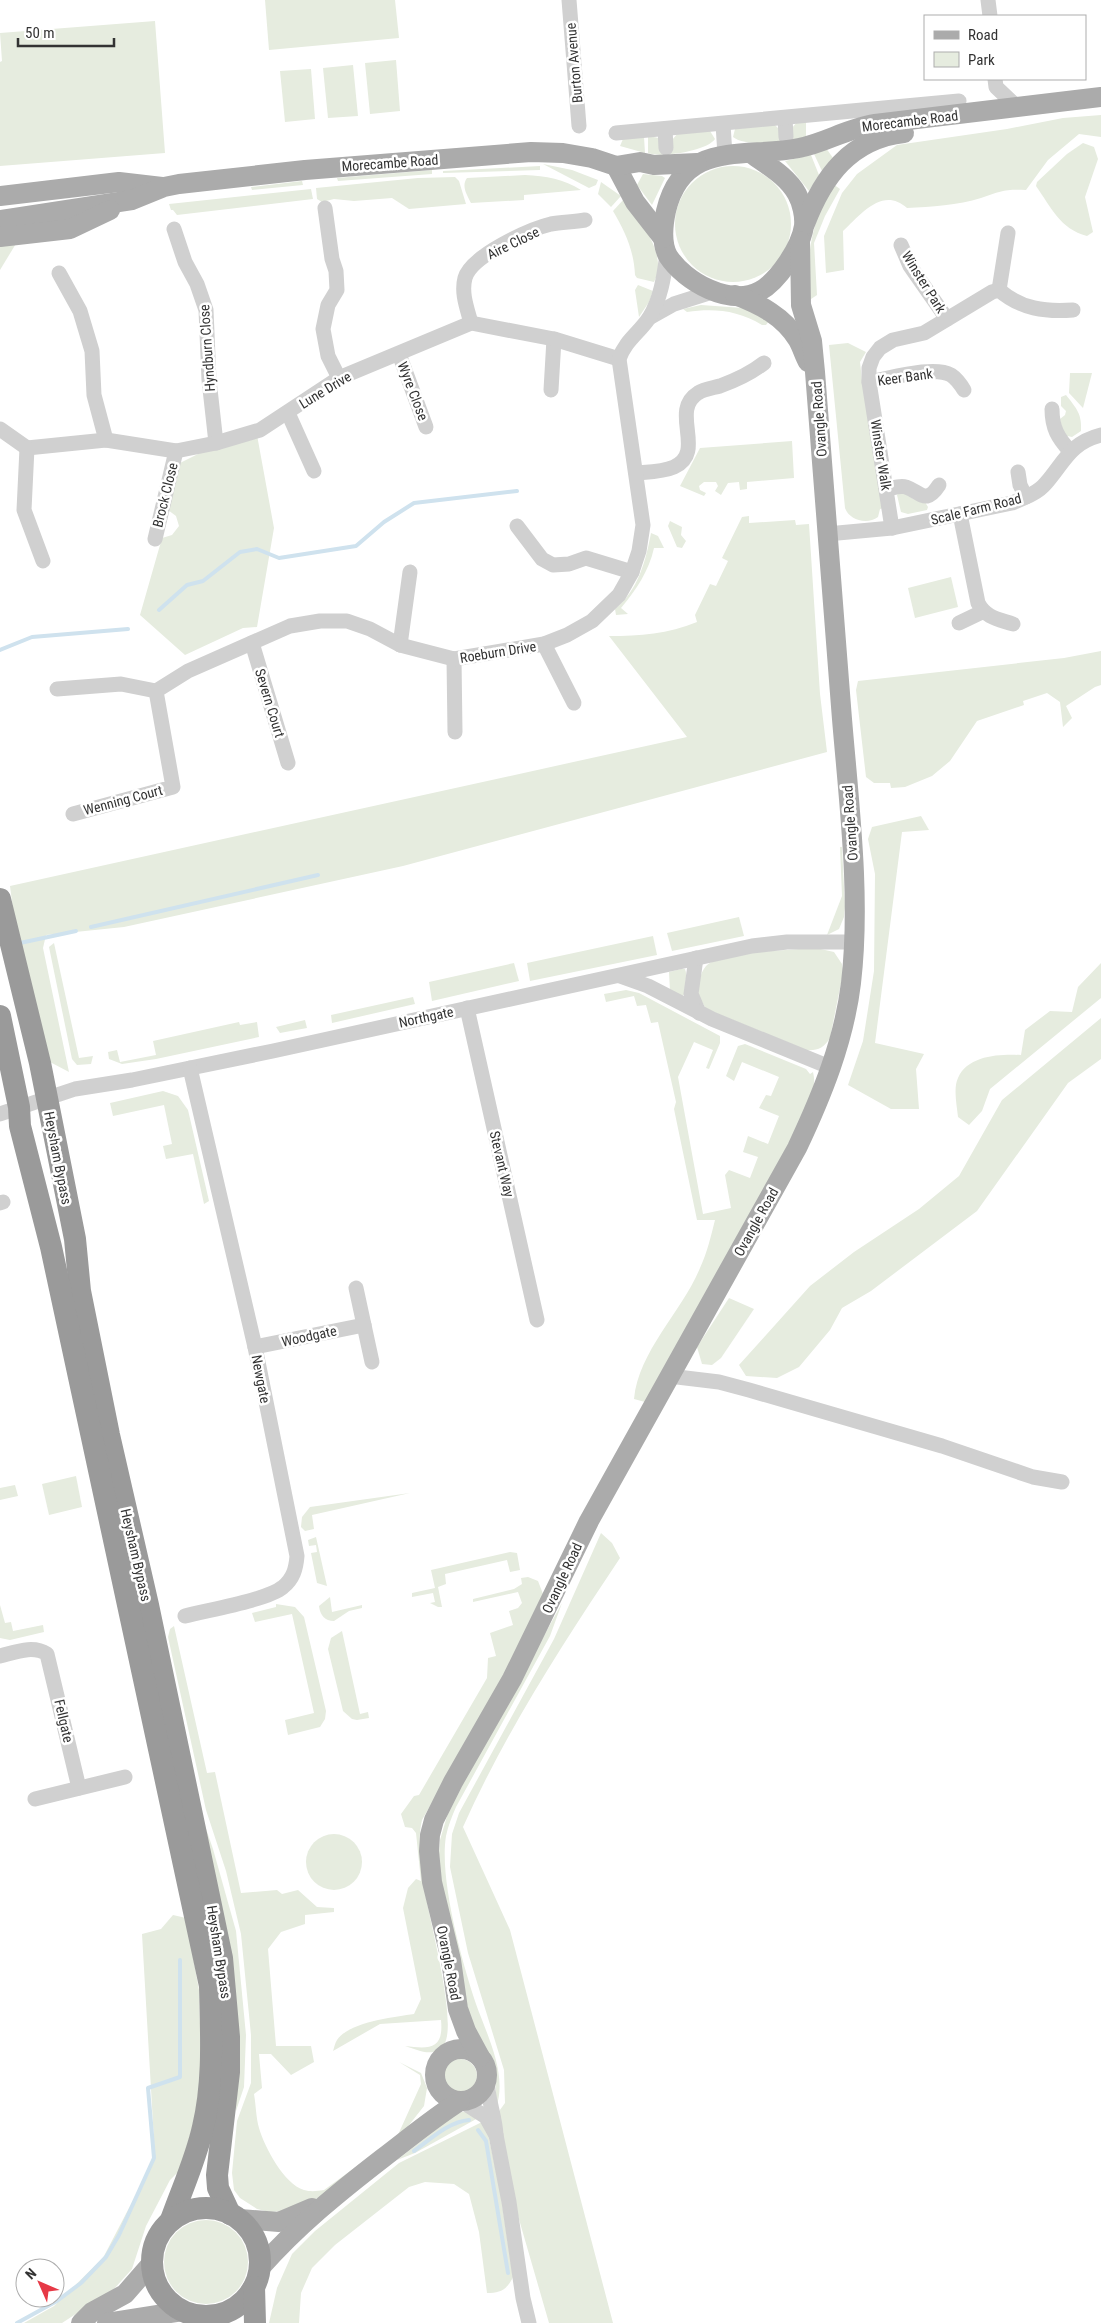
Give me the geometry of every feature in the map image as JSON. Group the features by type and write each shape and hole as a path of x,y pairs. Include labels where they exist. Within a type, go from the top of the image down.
{"highway":[{"name":"Heysham Bypass","path":"0,900 40,1063 75,1239 80,1291 109,1435 148,1605 222,1958 229,2037 229,2072 217,2174 218,2188 235,2217"},
{"path":"7,929 1,962 29,1088 25,1100 10,1110"},
{"name":"Heysham Bypass","path":"0,1016 10,1110 20,1126 51,1247 210,1986 211,2058 208,2103 197,2148 171,2220"},
{"path":"47,1098 38,1104 35,1120 51,1198 51,1247"},
{"path":"255,2323 257,2277 256,2241 249,2229 235,2217 216,2209 200,2208 185,2212 171,2220 161,2232 154,2247 152,2263 154,2278 160,2292 170,2303 198,2317 218,2315 233,2309 245,2300 257,2277"}],"main road":[{"name":"Morecambe Road","path":"752,154 804,147 860,126 976,112 1015,105 1040,105 1101,97"},
{"name":"Morecambe Road","path":"802,233 812,204 834,170 849,155 877,138 893,134 1022,118 1040,105"},
{"name":"Morecambe Road","path":"0,196 119,182 164,187 305,170 531,152 582,156 616,166 640,162 654,165 697,163"},
{"path":"616,166 635,202 665,246 685,274 715,291 735,295 760,291 773,282 802,233 802,205 792,186 784,176 752,154 725,155 697,163 682,177 673,192 665,218 665,246"},
{"name":"Morecambe Road","path":"0,220 132,200 164,187"},
{"path":"0,237 70,229 132,200"},
{"name":"Ovangle Road","path":"480,2057 466,2031 458,2009 451,1960 430,1866 430,1835 434,1820 453,1782 512,1679 589,1521 789,1163 820,1099 832,1068 851,985 855,942 852,841 812,340 801,306 802,233"},
{"name":"Ovangle Road","path":"735,295 756,303 784,322 798,341 815,372"},
{"name":"Ovangle Road","path":"446,2054 453,2041 458,2009"},
{"path":"257,2277 288,2236 326,2203 400,2145 461,2101 476,2096 485,2085 487,2078 486,2067 480,2057 474,2052 460,2049 446,2054 436,2067 436,2083 425,2113 400,2145"},
{"path":"436,2083 445,2096 461,2101"},
{"path":"235,2217 279,2222 326,2203"},
{"path":"80,2323 92,2312 125,2294 152,2263"},
{"path":"107,2323 198,2317"}],"street":[{"name":"Burton Avenue","path":"569,0 579,126"},
{"path":"988,0 990,15"},
{"path":"976,112 996,83 1015,105"},
{"name":"Morecambe Road","path":"616,133 959,101"},
{"path":"785,118 786,137"},
{"path":"724,124 725,155"},
{"path":"665,129 666,148"},
{"path":"324,208 332,259 336,272 337,290 328,305 323,329 328,356 339,378"},
{"name":"Aire Close","path":"471,323 463,292 465,276 473,265 490,250 551,224 586,220"},
{"name":"Hyndburn Close","path":"174,229 185,262 197,284 206,310 209,380 216,443"},
{"path":"1008,233 999,290 1023,306 1038,310 1073,310"},
{"name":"Winster Park","path":"901,245 910,266 946,319"},
{"path":"649,318 662,287 665,246"},
{"path":"59,272 80,311 92,351 94,395 106,440"},
{"name":"Winster Park","path":"869,382 869,368 880,348 893,340 924,333 992,292 999,290"},
{"path":"471,323 554,339 619,359 628,340 649,318 680,302 715,291"},
{"name":"Lune Drive","path":"27,448 106,440 176,451 216,443 260,430 339,378 471,323"},
{"path":"551,390 554,339"},
{"name":"Wyre Close","path":"399,354 426,427"},
{"name":"Roeburn Drive","path":"156,691 188,671 290,626 320,621 347,621 370,629 400,645 454,659 544,644 567,635 598,617 619,595 632,572 639,552 643,525 619,359"},
{"path":"636,473 675,466 685,458 690,440 684,417 688,406 697,393 743,378 764,363"},
{"name":"Keer Bank","path":"869,382 926,372 938,372 950,375 964,390"},
{"name":"Winster Walk","path":"869,382 892,528"},
{"path":"1052,409 1052,422 1058,437 1070,451"},
{"path":"288,413 314,471"},
{"path":"0,429 27,448 24,510 43,561"},
{"name":"Scale Farm Road","path":"828,534 892,528 1012,503 1026,497 1046,484 1070,451 1080,443 1101,435"},
{"name":"Brock Close","path":"155,538 176,451"},
{"path":"1018,472 1020,485 1026,497"},
{"path":"887,488 908,488 920,496 927,496 934,492 939,485"},
{"path":"960,514 978,603 982,612 989,617 1013,624"},
{"path":"517,526 542,559 553,565 569,564 586,558 632,572"},
{"path":"400,645 410,572"},
{"path":"960,624 982,612"},
{"name":"Severn Court","path":"252,643 288,763"},
{"path":"544,644 574,703"},
{"path":"454,659 456,732"},
{"path":"57,689 121,684 156,691"},
{"name":"Wenning Court","path":"73,814 173,787 156,691"},
{"name":"Northgate","path":"10,1110 75,1089 190,1068 696,958 777,942 855,942"},
{"path":"696,958 691,994 699,1013"},
{"path":"620,976 648,986 699,1013 832,1068"},
{"name":"Stevant Way","path":"467,1008 537,1320"},
{"name":"Newgate","path":"185,1616 275,1592 289,1581 297,1556 255,1347 190,1068"},
{"path":"356,1288 372,1362"},
{"name":"Woodgate","path":"255,1347 364,1325"},
{"path":"669,1376 719,1382 942,1446 1033,1477 1062,1482"},
{"name":"Fellgate","path":"0,1656 29,1649 40,1649 47,1654 79,1788"},
{"path":"35,1800 125,1777"},
{"path":"487,2078 488,2097 494,2118 509,2202 522,2298 529,2323"},
{"path":"461,2101 486,2117 496,2135"}],"green space":[{"path":"265,0 395,0 399,38 269,50"},
{"path":"155,21 165,153 0,166 0,62 2,61 0,33"},
{"path":"396,60 400,111 370,114 365,63"},
{"path":"353,65 358,116 328,118 323,68"},
{"path":"311,69 315,119 285,122 280,71"},
{"path":"1101,115 1101,137 1079,134 1048,160 1026,190 1003,191 954,204 935,206 907,208 898,202 889,200 873,205 843,231 844,270 826,273 824,236 842,193 857,174 897,145 1007,129 1063,118"},
{"path":"806,121 806,140 758,143 739,140 733,137 735,129 775,125 778,128 792,128 797,122"},
{"path":"710,131 715,139 703,147 673,154 648,153 648,137 672,140 678,133"},
{"path":"644,137 645,153 620,146 623,139"},
{"path":"1083,143 1094,147 1098,159 1085,197 1093,232 1087,236 1078,233 1063,223 1036,186 1037,182 1067,154"},
{"path":"826,148 833,158 822,171 814,154"},
{"path":"811,155 819,175 809,191 785,161"},
{"path":"543,164 572,170 598,180 596,185 589,188"},
{"path":"540,166 540,170 443,173 443,171"},
{"path":"733,166 755,171 774,183 786,202 791,224 786,246 774,265 755,277 733,282 711,277 692,265 680,246 675,224 680,202 692,183 711,171"},
{"path":"432,170 432,174 338,181 337,178"},
{"path":"643,174 665,178 652,205 637,185"},
{"path":"525,175 554,179 568,183 581,190 524,195 524,200 471,203 465,190 467,178"},
{"path":"455,177 459,181 466,204 409,209 392,198 354,201 334,199 322,202 317,199 316,188 418,178"},
{"path":"302,181 303,185 252,190 251,187"},
{"path":"601,182 621,196 611,207 598,194"},
{"path":"833,184 840,189 825,216 814,243 817,295 808,301 807,280 812,236 819,212"},
{"path":"311,189 313,199 177,215 171,210 169,204"},
{"path":"624,199 644,227 655,249 658,260 658,272 654,282 637,278 635,275 633,258 628,242 613,211"},
{"path":"17,242 0,270 0,245"},
{"path":"638,285 653,291 649,302 639,317 635,290"},
{"path":"701,305 743,308 769,321 766,325 762,325 735,313 716,310 687,312 683,309"},
{"path":"848,343 866,352 860,362 862,380 884,508 880,509 878,517 869,521 859,520 850,516 845,508 829,345"},
{"path":"1070,373 1092,373 1083,408 1069,393"},
{"path":"1066,395 1076,408 1081,420 1081,431 1072,437 1063,435 1060,419 1065,415 1066,411 1061,406 1061,397"},
{"path":"257,435 274,528 257,627 243,628 185,655 140,615 162,538 172,535 179,526 176,516 168,510 180,463 218,444"},
{"path":"792,441 794,478 747,482 747,489 740,490 739,482 728,483 721,495 715,491 718,486 716,482 704,482 699,486 700,490 706,493 704,496 680,486 700,448"},
{"path":"899,493 906,493 913,499 925,502 928,507 927,510 908,514 901,512 897,495"},
{"path":"749,516 749,523 795,520 796,525 809,524 820,694 827,752 403,866 124,927 46,935 43,948 69,1072 50,1062 15,925 10,886 687,737 609,636 654,634 697,622 695,615 710,584 716,586 728,561 722,558 742,517"},
{"path":"670,521 682,527 681,535 686,541 682,548 677,547 668,526"},
{"path":"651,533 658,536 664,548 654,548 649,565 641,580 621,608 628,614 616,615 615,609 630,593 640,574"},
{"path":"951,577 958,607 915,618 908,588"},
{"path":"1101,651 1101,685 1066,706 1072,718 1063,727 1060,702 1047,693 1023,701 1024,705 977,721 950,761 932,776 905,787 891,788 890,783 874,783 866,777 856,690 858,681 1064,658"},
{"path":"921,816 929,830 902,832 875,1043 924,1054 916,1069 919,1109 891,1109 848,1085 863,1041 874,971 875,874 868,839 872,827"},
{"path":"840,847 842,847 844,917 839,929 827,935 842,896"},
{"path":"739,917 744,936 672,951 667,933"},
{"path":"653,936 657,955 530,981 527,963"},
{"path":"54,943 79,1058 93,1056 91,1064 77,1065 72,1059 49,947"},
{"path":"816,948 834,952 842,964 843,973 830,1038 820,1048 806,1050 706,1009 698,995 702,972 706,966 714,961 742,954"},
{"path":"514,963 519,981 432,1001 429,982"},
{"path":"1101,963 1101,998 990,1089 982,1111 969,1125 958,1117 956,1087 958,1078 963,1070 977,1060 994,1056 1021,1055 1025,1030 1050,1011 1072,1012 1078,987"},
{"path":"685,969 686,975 685,993 682,997 670,991 669,972"},
{"path":"626,990 639,993 720,1036 720,1043 709,1069 706,1068 713,1050 694,1042 678,1077 703,1214 731,1208 725,1175 729,1170 750,1178 758,1157 743,1152 748,1136 768,1144 779,1116 759,1108 766,1095 771,1096 779,1077 742,1062 734,1081 726,1076 738,1046 745,1044 806,1069 810,1074 813,1072 814,1079 813,1093 799,1127 645,1402 634,1399 644,1364 700,1268 715,1220 697,1220 674,1109 676,1102 658,1022 651,1023 646,1005 637,1006 634,996 606,1002 604,994"},
{"path":"413,997 415,1004 332,1023 331,1015"},
{"path":"1101,1018 1101,1059 1068,1083 977,1211 871,1291 842,1308 830,1330 799,1367 777,1378 746,1376 739,1365 810,1286 854,1252 919,1209 959,1176 1002,1100"},
{"path":"305,1020 307,1028 280,1033 276,1027"},
{"path":"239,1022 240,1025 257,1022 259,1037 156,1059 122,1064 109,1059 108,1052 117,1050 120,1062 156,1055 153,1041"},
{"path":"163,1091 178,1096 188,1110 209,1201 204,1204 193,1154 166,1159 163,1146 172,1144 164,1105 113,1116 110,1103"},
{"path":"729,1298 754,1309 721,1358 712,1365 702,1364 697,1347"},
{"path":"76,1476 82,1507 49,1515 42,1484"},
{"path":"15,1485 18,1496 0,1500 0,1488"},
{"path":"410,1493 312,1515 314,1529 305,1531 301,1527 302,1517 310,1507"},
{"path":"601,1533 612,1543 620,1558 556,1656 516,1723 463,1827 510,1930 613,2323 549,2323 514,2202 497,2114 505,2103 504,2070 468,1953 450,1867 452,1834 459,1813 554,1639"},
{"path":"316,1537 327,1586 317,1583 311,1553 317,1552 316,1545 309,1546 308,1540"},
{"path":"510,1552 517,1553 520,1570 510,1572 507,1560 445,1574 446,1584 438,1587 442,1607 430,1603 435,1602 433,1593 412,1597 412,1593 435,1588 431,1570"},
{"path":"528,1577 538,1581 543,1594 509,1668 422,1820 420,1852 424,1885 441,1969 448,2017 447,2035 443,2046 435,2052 430,2052 405,2046 428,2047 433,2045 440,2037 441,2020 380,2024 333,2051 337,2040 351,2029 372,2021 414,2014 421,1999 403,1908 408,1888 416,1879 421,1881 416,1833 412,1828 405,1827 401,1814 414,1796 419,1795 487,1678 488,1658 496,1656 490,1633 513,1625 509,1611 518,1608 522,1603 518,1592 473,1602 473,1599 514,1589 522,1584 521,1578"},
{"path":"330,1597 332,1612 362,1605 362,1608 349,1611 334,1621 328,1620 320,1612 319,1606"},
{"path":"562,1603 550,1636 456,1807 446,1836 446,1874 453,1920 470,1986 495,2055 498,2069 499,2095 496,2108 495,2066 473,2032 441,1885 440,1840 450,1806"},
{"path":"276,1604 295,1607 304,1617 326,1711 325,1719 320,1727 288,1735 285,1720 314,1713 292,1614 255,1622 252,1613 276,1607"},
{"path":"0,1605 5,1623 11,1622 13,1631 43,1625 44,1632 10,1640 0,1638"},
{"path":"174,1626 207,1773 215,1772 241,1893 277,1890 282,1894 298,1890 317,1907 334,1908 334,1912 305,1915 305,1924 281,1932 268,1949 276,2046 311,2046 314,2062 291,2075 271,2054 259,2054 262,2088 254,2094 257,2120 271,2155 289,2181 304,2190 324,2190 397,2137 421,2084 420,2075 399,2062 421,2073 427,2088 424,2106 402,2134 322,2196 286,2211 270,2212 257,2209 240,2198 234,2190 232,2173 237,2121 251,2083 251,2035 241,1934 226,1871 206,1810 168,1637 170,1629"},
{"path":"342,1631 360,1714 368,1712 369,1718 352,1719 343,1711 328,1649 331,1638"},
{"path":"204,1823 236,1931 246,2035 244,2087 236,2111"},
{"path":"334,1834 345,1836 354,1842 360,1851 362,1862 360,1873 354,1882 345,1888 334,1890 323,1888 314,1882 308,1873 306,1862 308,1851 314,1842 323,1836"},
{"path":"173,1915 186,1918 199,1990 202,2093 180,2170 170,2180 146,2226 132,2269 114,2289 62,2323 24,2323 50,2308 65,2308 65,2295 103,2258 155,2158 142,1934 161,1929"},
{"path":"460,2059 472,2064 477,2076 472,2088 460,2093 448,2088 443,2076 448,2064"},
{"path":"468,2112 478,2118 415,2153 397,2160 456,2114"},
{"path":"482,2122 487,2129 500,2190 513,2277 506,2288 487,2293 479,2232 469,2194 454,2184 425,2182 409,2187 335,2245 312,2268 301,2293 299,2323 269,2323 277,2288 292,2254 315,2231 399,2163"},
{"path":"198,2220 214,2220 230,2227 241,2238 248,2254 245,2278 236,2292 230,2297 214,2304 198,2304 182,2297 171,2286 164,2270 164,2254 171,2238 182,2227"}],"waterway":[{"path":"159,610 187,585 203,581 240,552 257,549 279,558 356,546 384,522 414,503 517,491"},
{"path":"0,650 32,637 128,629"},
{"path":"91,927 318,875"},
{"path":"20,943 76,931"},
{"path":"17,2323 57,2301 81,2283 106,2257 119,2235 154,2158 148,2088 180,2077 180,1960"},
{"path":"414,2151 433,2136 454,2124 469,2120"},
{"path":"478,2130 486,2141 508,2273"}]}
